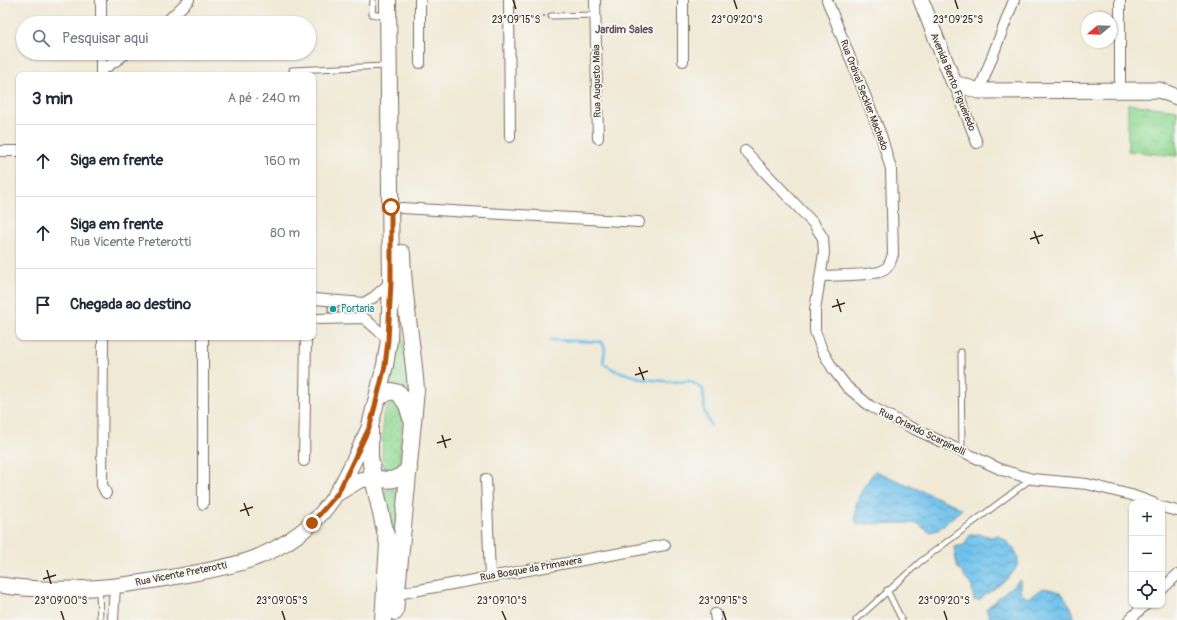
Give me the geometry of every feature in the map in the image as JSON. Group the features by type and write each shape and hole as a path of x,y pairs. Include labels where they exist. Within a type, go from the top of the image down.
{"main road":[{"path":"384,620 388,544 373,478 370,456 370,426 385,366 391,282 388,0"},
{"path":"395,620 416,390 414,361 402,275 399,0"},
{"path":"377,398 391,392 398,393 407,405 412,424"},
{"path":"373,478 391,481 400,478 409,469"}],"street":[{"path":"101,0 101,16"},
{"path":"172,16 189,0"},
{"path":"420,0 420,64"},
{"path":"509,0 510,137"},
{"name":"Rua Augusto Maia","path":"595,0 598,138"},
{"path":"683,0 683,61"},
{"name":"Rua Ordival Seckler Machado","path":"822,276 883,271 890,264 893,254 891,169 881,135 827,0"},
{"name":"Avenida Bento Figueiredo","path":"920,0 977,143"},
{"path":"1120,0 1120,90"},
{"path":"979,91 1013,1"},
{"path":"101,60 101,72"},
{"path":"102,72 118,60"},
{"path":"954,84 979,91 1159,90 1177,97"},
{"path":"0,151 16,151"},
{"name":"Rua Orlando Scarpinelli","path":"745,151 817,229 822,238 824,253 822,276 815,310 816,331 822,350 833,369 847,387 870,406 910,427 1002,470 1032,479 1087,484 1145,500"},
{"path":"402,208 639,222"},
{"path":"316,299 364,303 374,297 391,282"},
{"path":"316,300 321,310 316,321 364,318 388,340"},
{"path":"364,303 364,318"},
{"path":"103,340 102,485 106,493"},
{"path":"203,340 203,504"},
{"path":"304,462 306,340"},
{"name":"Rua Vicente Preterotti","path":"0,584 19,588 54,589 115,586 206,571 258,557 286,543 312,523 338,493 370,426"},
{"name":"Rua Vicente Preterotti","path":"338,493 360,480 373,478"},
{"path":"486,479 490,576"},
{"path":"1165,508 1177,511"},
{"name":"Rua Bosque da Primavera","path":"397,594 665,545"},
{"path":"1165,586 1177,576"},
{"path":"113,620 115,586"},
{"path":"1129,620 1142,608"}],"lane":[{"path":"373,0 372,14 388,18"},
{"path":"551,16 596,15"},
{"path":"292,70 389,66"},
{"path":"961,352 962,452"},
{"path":"856,620 920,562 1032,479"},
{"path":"98,587 100,620"},
{"path":"888,590 902,620"}],"path":[{"path":"509,16 551,16"}],"green space":[{"path":"1128,104 1177,110 1177,156 1128,151"},
{"path":"400,317 410,390 401,385 389,385 397,353"},
{"path":"397,402 403,413 399,471 389,474 382,471 383,414 389,405"},
{"path":"401,488 395,545 384,491"}],"water":[{"path":"875,471 962,509 938,530 929,532 917,523 857,524 855,510 859,496"},
{"path":"979,534 991,537 998,535 1011,545 1017,554 1018,563 1008,578 979,600 974,600 972,587 957,566 954,547 964,545 970,535"},
{"path":"1020,579 1020,591 1027,598 1044,588 1061,592 1071,607 1075,620 991,620 986,609"}],"building":[{"path":"328,307 338,307 338,312 328,312"}],"waterway":[{"path":"551,340 602,342 605,349 603,363 614,370 644,379 673,382 690,381 703,389 705,413 711,426"}],"place":[{"name":"Portaria","path":"333,309"}],"district":[{"name":"Jardim Sales","path":"624,29"}],"route":[{"path":"312,523 338,493 370,426 385,366 391,282 391,207"}]}
